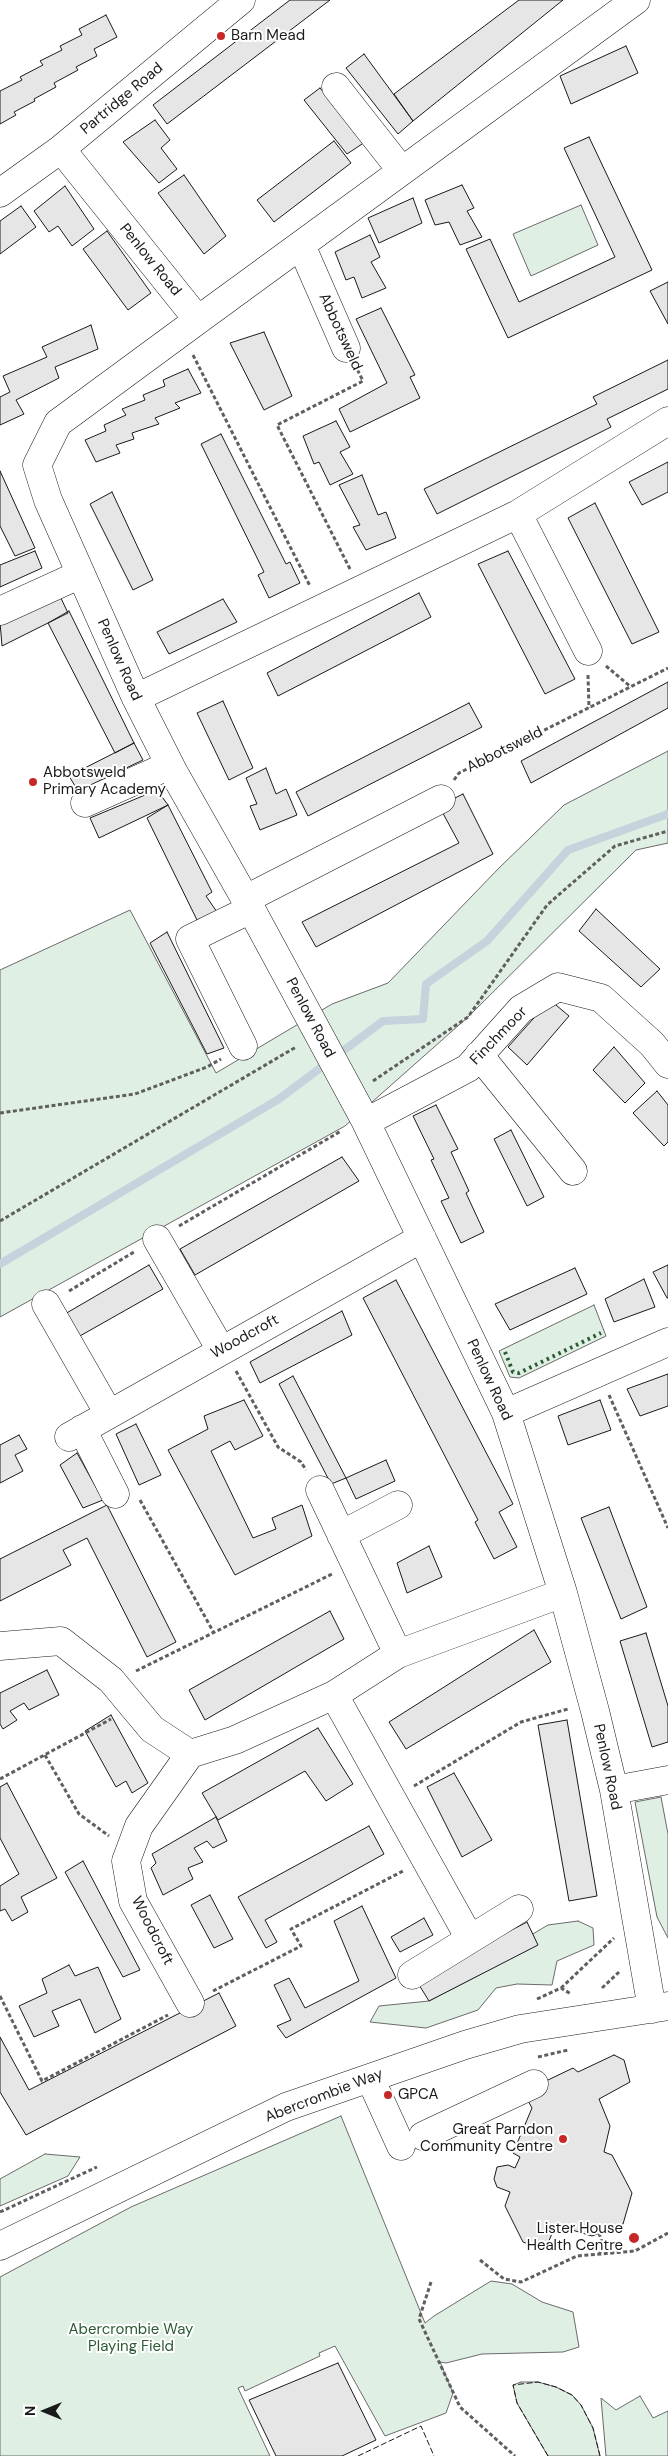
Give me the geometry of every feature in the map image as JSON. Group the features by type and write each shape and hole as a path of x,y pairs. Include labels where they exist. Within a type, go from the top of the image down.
{"street":[{"name":"Partridge Road","path":"0,193 61,149 241,0"},
{"path":"190,326 636,0"},
{"path":"336,87 402,171"},
{"name":"Penlow Road","path":"61,149 190,326 58,423 37,465 48,500 136,698 170,765 360,1111 506,1413 563,1593 595,1711 614,1790 660,2008"},
{"name":"Abbotsweld","path":"301,245 346,348"},
{"path":"136,698 518,514 668,421"},
{"path":"518,514 588,652"},
{"path":"0,612 81,574"},
{"path":"85,803 170,765"},
{"path":"243,1046 190,939 248,904 441,799"},
{"name":"Finchmoor","path":"360,1111 468,1068 521,1009 558,988 601,998 663,1046"},
{"path":"479,1055 573,1172"},
{"name":"Woodcroft","path":"115,1494 75,1433 422,1238"},
{"path":"157,1239 223,1350"},
{"path":"46,1304 109,1414"},
{"path":"506,1413 668,1342"},
{"path":"320,1490 398,1654"},
{"path":"341,1535 398,1506"},
{"path":"0,1646 61,1641 113,1683 152,1729 190,1754 235,1740 334,1695 398,1654 563,1593"},
{"path":"334,1695 470,1939"},
{"name":"Woodcroft","path":"190,1754 139,1826 126,1861 133,1901 190,2003"},
{"path":"614,1790 668,1780"},
{"path":"412,1975 519,1909"},
{"name":"Abercrombie Way","path":"0,2246 286,2107 465,2045 520,2030 660,2008"},
{"path":"370,2078 412,2141 534,2084"}],"path":[{"path":"190,326 322,608"},
{"name":"Abbotsweld","path":"346,348 363,381 277,425 361,590"},
{"path":"588,652 631,687"},
{"path":"588,652 589,708"},
{"name":"Abbotsweld","path":"441,799 459,773 668,668"},
{"path":"46,1304 157,1239 360,1111 468,1017 547,905 615,846 668,832"},
{"path":"0,1221 318,1034"},
{"path":"0,1113 135,1094 206,1067 243,1046"},
{"path":"223,1350 278,1446 301,1462 320,1490"},
{"path":"599,1372 668,1528"},
{"path":"115,1494 136,1493 214,1632"},
{"path":"113,1683 354,1563"},
{"path":"392,1798 457,1762 487,1741 521,1722 540,1715 583,1706 595,1711"},
{"path":"0,1779 133,1707"},
{"path":"45,1755 79,1814 129,1852"},
{"path":"0,1996 42,2081 301,1946 291,1929 426,1860"},
{"path":"561,1988 616,1935"},
{"path":"599,2233 602,2242 600,2253"},
{"path":"480,2260 504,2279 521,2282 577,2256 635,2251 668,2234"},
{"path":"431,2282 419,2319 460,2407 515,2456"}],"green space":[{"path":"581,205 598,245 531,276 513,234"},
{"path":"668,751 668,843 636,850 468,1017 345,1126 0,1317 0,970 130,910 216,1073 332,1004 388,983 499,868 564,805"},
{"path":"594,1305 606,1336 519,1378 510,1377 499,1351"},
{"path":"661,1797 668,1834 668,1938 657,1917 635,1802"},
{"path":"578,1921 593,1928 594,1945 557,1961 552,1985 517,1984 496,1988 478,2010 426,2028 370,2022 379,2006 429,2001 481,1974 521,1941 548,1925"},
{"name":"Abercrombie Way Playing Field","path":"341,2116 425,2323 491,2281 512,2284 542,2302 573,2312 579,2347 563,2352 482,2354 446,2363 440,2362 453,2393 446,2413 385,2436 335,2346 319,2353 320,2356 245,2391 243,2386 238,2388 270,2456 0,2456 0,2277 131,2207"},
{"path":"45,2154 80,2157 68,2176 0,2206 0,2179"},
{"path":"521,2382 538,2382 556,2387 572,2395 581,2405 593,2428 600,2456 548,2456 517,2403 513,2385"},
{"path":"640,2396 653,2418 668,2411 668,2456 606,2456 601,2398 616,2410"}],"building":[{"path":"290,0 330,0 167,124 153,105"},
{"path":"519,0 563,0 413,121 394,94"},
{"path":"106,15 117,37 94,49 97,56 76,67 78,70 54,83 56,87 14,112 16,115 0,124 0,91 22,80 20,77 43,65 40,61 62,50 60,46 82,35 79,29"},
{"path":"626,46 638,73 571,104 560,76"},
{"path":"364,54 413,121 398,134 346,68"},
{"path":"320,88 365,142 347,154 304,100"},
{"path":"155,120 170,140 161,148 177,169 159,183 123,142"},
{"path":"589,137 652,270 508,338 466,249 490,239 519,302 615,257 564,148"},
{"path":"334,141 351,163 274,222 257,200"},
{"path":"184,175 226,236 204,254 158,193"},
{"path":"462,185 474,208 467,211 482,237 460,245 449,222 435,225 425,200"},
{"path":"65,186 94,229 72,246 58,226 49,232 34,211"},
{"path":"413,198 422,223 379,243 368,218"},
{"path":"21,206 36,227 0,254 0,221"},
{"path":"107,231 151,293 128,310 83,249"},
{"path":"370,235 380,257 371,262 386,288 362,298 354,277 346,280 335,252"},
{"path":"668,282 668,324 650,291"},
{"path":"381,308 415,375 410,377 420,398 350,432 339,409 387,383 356,319"},
{"path":"91,325 98,349 55,367 59,378 16,400 24,414 0,425 0,397 10,392 3,376 47,357 42,347"},
{"path":"264,332 292,396 264,410 230,343"},
{"path":"668,360 668,389 607,419 611,427 437,514 424,489 597,404 593,397"},
{"path":"188,369 201,393 175,403 180,408 155,418 159,424 132,433 134,439 116,445 120,453 96,462 85,440 106,431 104,425 126,415 122,409 145,400 143,395 165,386 163,380"},
{"path":"336,421 350,447 340,452 353,474 330,485 319,462 314,464 303,436"},
{"path":"221,434 286,564 290,562 300,583 269,598 258,575 264,572 201,444"},
{"path":"668,462 668,492 642,505 629,482"},
{"path":"0,471 35,548 15,556 0,526"},
{"path":"362,475 378,515 386,512 396,538 366,550 353,527 360,525 339,485"},
{"path":"112,492 153,580 133,590 90,504"},
{"path":"595,503 659,632 632,644 568,518"},
{"path":"35,551 42,568 0,587 0,565"},
{"path":"508,551 575,679 545,694 478,564"},
{"path":"419,593 431,617 278,696 267,673"},
{"path":"59,594 68,613 2,646 0,622"},
{"path":"223,599 237,622 169,654 157,632"},
{"path":"69,611 134,743 115,753 48,623"},
{"path":"668,682 668,708 531,783 521,761"},
{"path":"223,701 253,768 229,780 197,713"},
{"path":"469,703 482,727 308,816 296,792"},
{"path":"134,743 143,760 78,791 69,776"},
{"path":"266,768 276,794 286,789 297,815 260,830 250,806 257,804 246,778"},
{"path":"157,790 168,805 99,838 90,818"},
{"path":"463,794 493,854 316,947 302,922 459,843 439,806"},
{"path":"168,805 212,892 206,896 217,912 197,920 147,818"},
{"path":"596,909 660,969 641,987 579,931"},
{"path":"167,932 224,1048 207,1054 150,943"},
{"path":"550,1000 569,1016 527,1065 508,1047"},
{"path":"614,1047 645,1083 625,1103 593,1070"},
{"path":"657,1091 668,1105 668,1142 664,1146 633,1113"},
{"path":"436,1105 458,1149 451,1152 469,1191 466,1193 484,1232 461,1243 441,1201 449,1198 431,1160 434,1159 413,1116"},
{"path":"511,1130 544,1197 527,1206 494,1139"},
{"path":"342,1157 359,1181 195,1275 180,1249"},
{"path":"149,1265 163,1289 71,1341 58,1318"},
{"path":"668,1265 668,1298 667,1298 653,1272"},
{"path":"575,1268 587,1294 510,1330 495,1304"},
{"path":"644,1279 655,1307 614,1322 605,1299"},
{"path":"396,1280 513,1504 499,1512 517,1547 494,1559 475,1522 478,1520 363,1298"},
{"path":"342,1311 352,1335 260,1383 250,1362"},
{"path":"668,1374 668,1406 640,1416 627,1389"},
{"path":"293,1376 346,1478 331,1484 279,1384"},
{"path":"244,1400 263,1436 235,1450 230,1441 211,1451 253,1538 276,1529 272,1518 302,1505 312,1536 235,1575 168,1450 208,1429 204,1416"},
{"path":"600,1400 611,1430 568,1445 558,1416"},
{"path":"136,1424 161,1475 139,1485 116,1434"},
{"path":"19,1435 27,1449 15,1455 23,1471 0,1483 0,1445"},
{"path":"77,1453 103,1500 83,1508 60,1465"},
{"path":"386,1460 395,1481 356,1499 346,1478"},
{"path":"107,1505 176,1642 147,1657 87,1538 63,1550 71,1565 0,1601 0,1559"},
{"path":"609,1507 647,1607 621,1619 581,1518"},
{"path":"429,1546 442,1577 407,1593 397,1563"},
{"path":"330,1611 344,1639 205,1720 189,1690"},
{"path":"534,1630 551,1662 406,1749 389,1722"},
{"path":"646,1633 668,1706 668,1742 652,1747 620,1641"},
{"path":"47,1670 59,1695 29,1710 24,1703 10,1711 17,1720 3,1729 0,1724 0,1693"},
{"path":"111,1715 148,1783 132,1793 126,1781 116,1787 85,1731"},
{"path":"567,1720 597,1896 569,1901 538,1725"},
{"path":"318,1728 353,1784 326,1801 305,1771 218,1820 202,1793"},
{"path":"454,1773 492,1840 462,1857 427,1787"},
{"path":"7,1783 57,1878 21,1897 28,1912 12,1921 5,1909 0,1911 0,1886 19,1874 0,1838 0,1787"},
{"path":"216,1817 227,1841 213,1848 207,1841 194,1848 203,1862 188,1868 193,1879 163,1895 151,1868 156,1863 152,1854"},
{"path":"369,1826 384,1854 265,1920 277,1942 266,1948 238,1897"},
{"path":"83,1861 140,1970 123,1977 65,1872"},
{"path":"210,1895 233,1939 214,1948 191,1905"},
{"path":"362,1906 396,1978 286,2038 277,2026 291,2020 274,1985 289,1978 305,2008 359,1981 334,1921"},
{"path":"424,1918 433,1935 400,1952 391,1937"},
{"path":"527,1922 538,1945 429,2001 416,1980"},
{"path":"69,1965 75,1976 98,1967 121,2019 95,2033 80,1999 52,2011 59,2026 34,2037 19,2006 47,1993 42,1979"},
{"path":"219,1993 236,2026 26,2135 0,2092 0,2037 29,2090"},
{"name":"Great Parndon Community Centre","path":"614,2055 624,2060 630,2082 599,2099 610,2126 604,2152 612,2155 632,2193 623,2224 592,2236 569,2229 565,2224 554,2229 548,2243 536,2247 523,2242 505,2206 510,2192 497,2187 494,2179 497,2167 508,2165 515,2168 520,2157 513,2153 532,2108 523,2092 573,2068 578,2072"},
{"path":"338,2363 376,2440 342,2456 276,2456 249,2400"}],"waterway":[{"path":"0,1264 279,1099 383,1021 423,1019 426,984 487,941 568,850 668,814"}],"hedge":[{"path":"505,1352 513,1372 519,1373 601,1333"}],"fence":[{"path":"548,2456 517,2403 513,2385 538,2382 556,2387 572,2395 581,2405 593,2428 600,2456"},
{"path":"358,2456 421,2426 434,2456"}],"place":[{"name":"Barn Mead","path":"221,36"},
{"name":"Abbotsweld Primary Academy","path":"33,782"},
{"name":"GPCA","path":"388,2095"},
{"name":"Great Parndon Community Centre","path":"563,2139"},
{"name":"Lister House Health Centre","path":"634,2238"}]}
